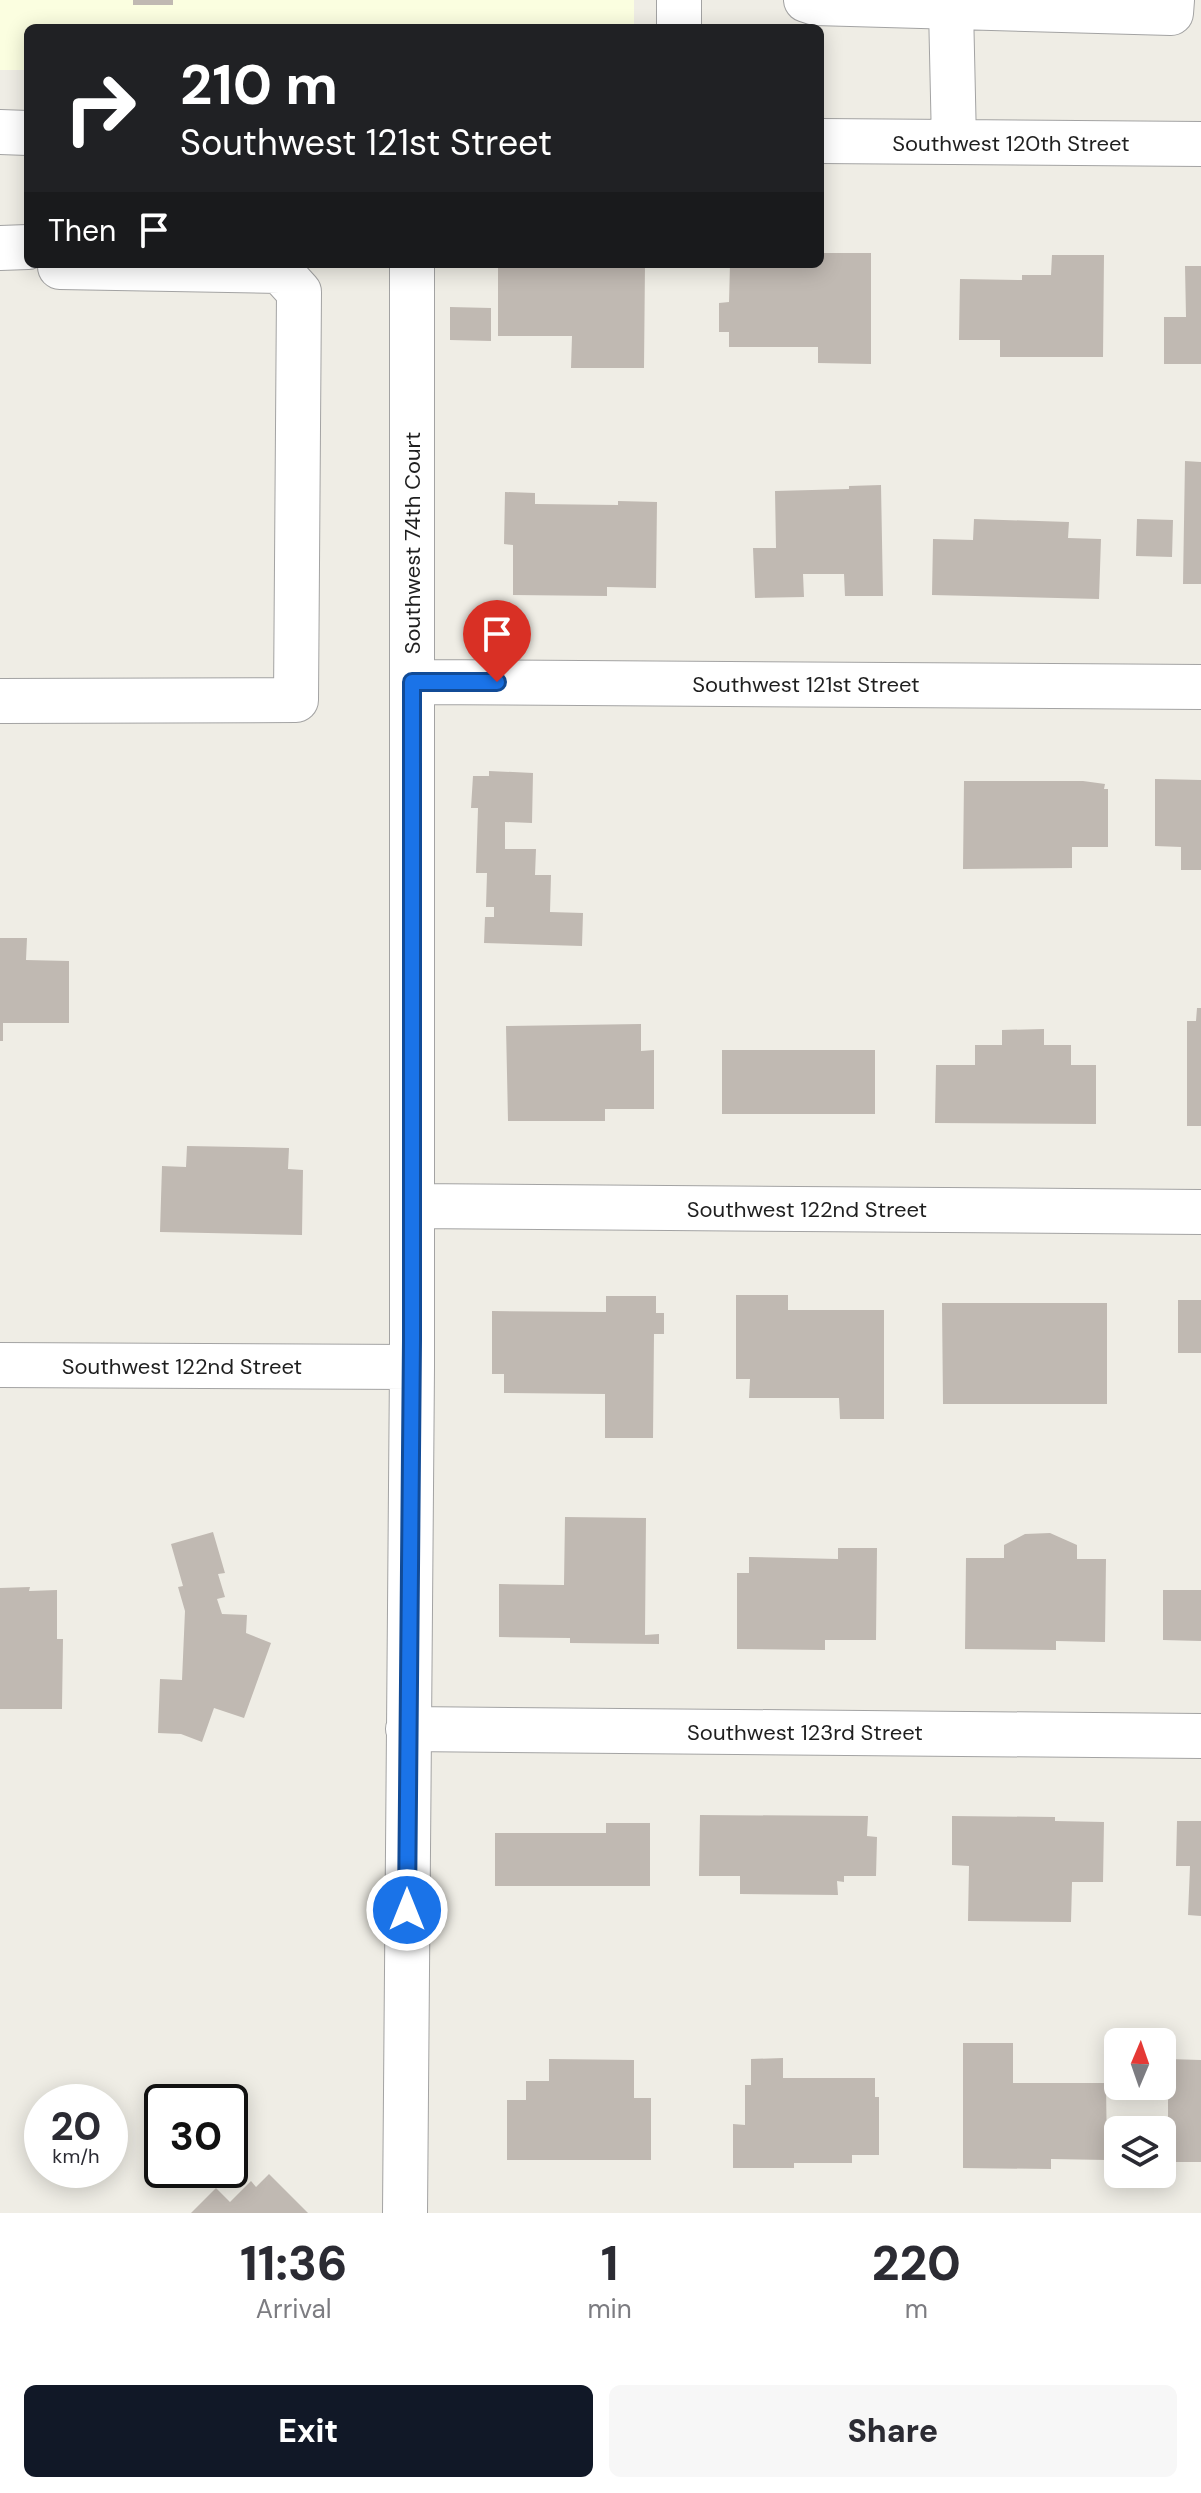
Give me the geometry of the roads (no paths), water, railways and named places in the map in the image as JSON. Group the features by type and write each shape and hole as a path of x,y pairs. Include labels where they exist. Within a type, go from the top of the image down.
{"street":[{"path":"679,0 679,24"},
{"path":"806,0 815,3 951,8 1171,13 1172,0"},
{"path":"951,8 954,142"},
{"path":"0,132 24,133"},
{"name":"Southwest 120th Street","path":"824,141 1201,144"},
{"path":"0,248 24,247"},
{"path":"0,701 296,700 299,292 281,268"},
{"name":"Southwest 74th Court","path":"405,2213 412,1367 412,268"},
{"name":"Southwest 121st Street","path":"412,682 1201,687"},
{"name":"Southwest 122nd Street","path":"412,1206 1201,1212"},
{"name":"Southwest 122nd Street","path":"0,1365 412,1367"},
{"name":"Southwest 123rd Street","path":"408,1729 1201,1736"}]}
